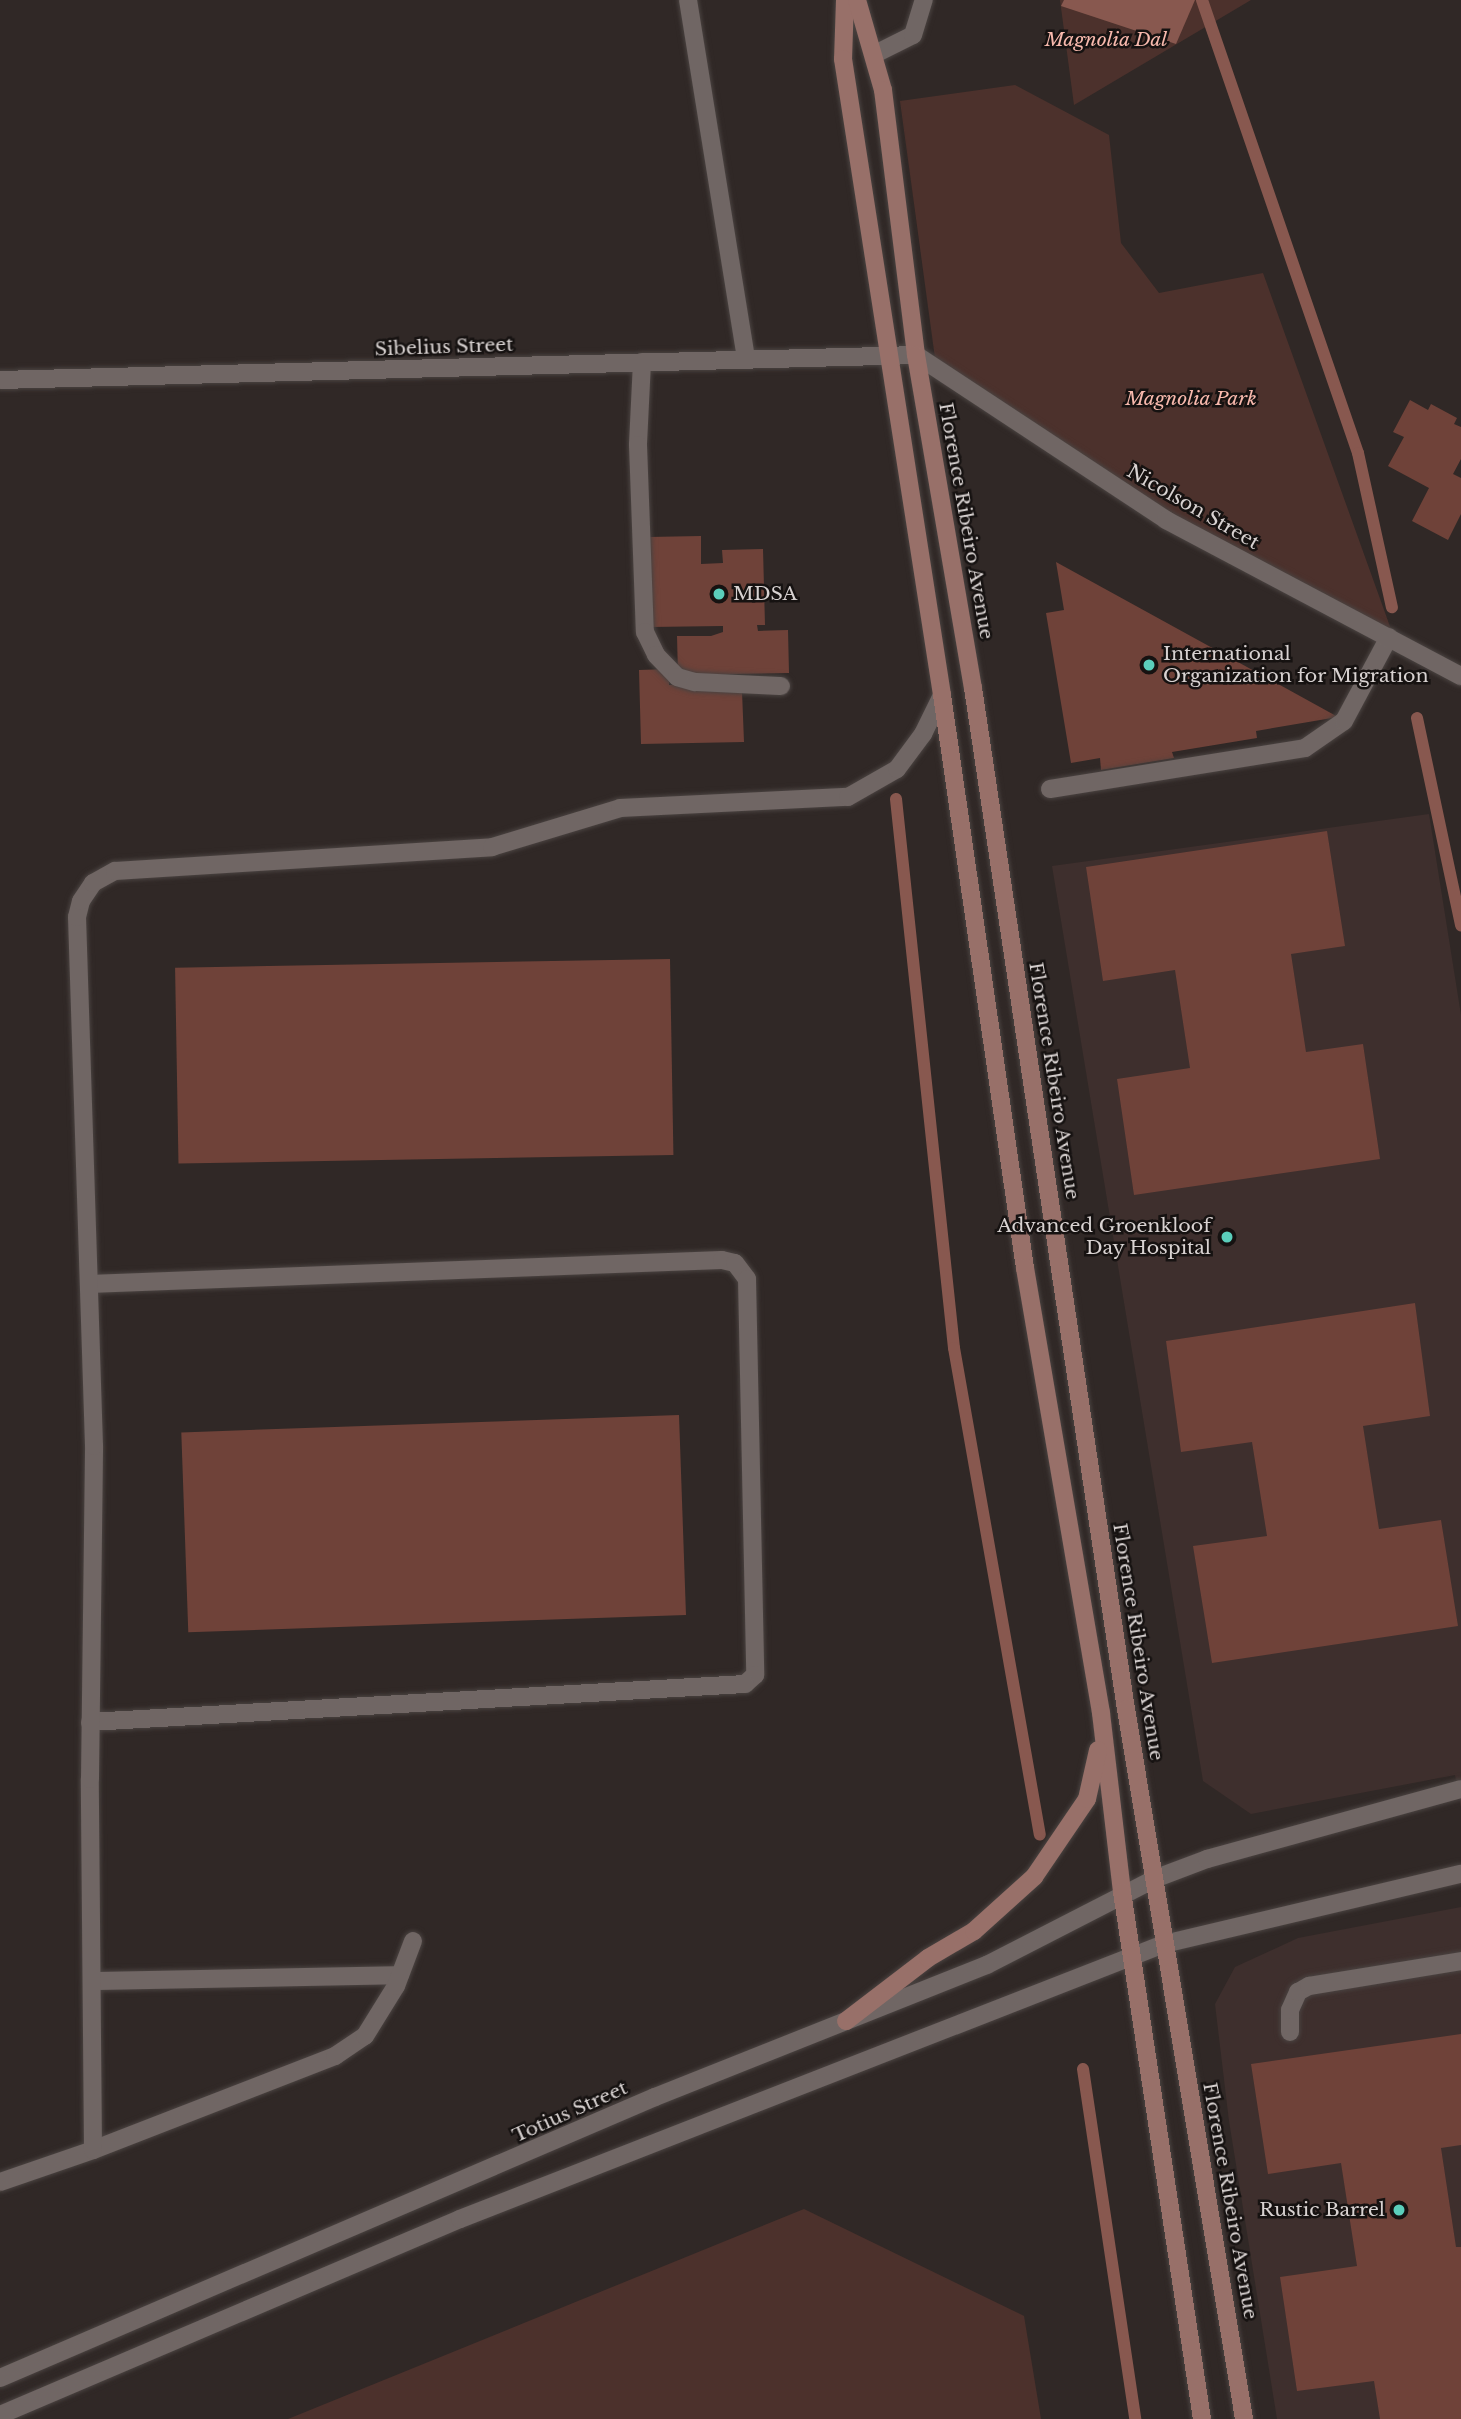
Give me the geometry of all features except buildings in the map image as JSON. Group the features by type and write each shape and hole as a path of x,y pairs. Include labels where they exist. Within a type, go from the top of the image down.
{"main road":[{"path":"845,0 843,59 943,695 1025,1268 1101,1713 1122,1892 1202,2419"},
{"name":"Florence Ribeiro Avenue","path":"857,0 875,54 916,355 973,688 1164,1944 1244,2419"},
{"path":"846,2021 928,1958 974,1931 1034,1877 1087,1799 1098,1756 1101,1713"}],"street":[{"path":"688,0 746,359"},
{"path":"875,54 913,35 924,0"},
{"name":"Sibelius Street","path":"0,380 889,353 916,355"},
{"name":"Nicolson Street","path":"916,355 1166,520 1461,676"},
{"path":"642,362 638,445 645,632 656,655 677,677 695,682 781,685"},
{"path":"1050,789 1305,748 1344,721 1390,638"},
{"path":"93,2150 90,1722 94,1446 77,917 93,883 115,871 492,847 620,808 848,797 897,769 923,734 943,695"},
{"path":"89,1284 722,1260 735,1263 747,1279 755,1675 745,1684 90,1722"},
{"name":"Totius Street","path":"0,2378 655,2097 987,1965 1122,1892 1154,1879 1207,1858 1461,1789"},
{"path":"0,2415 460,2219 1133,1953 1461,1874"},
{"path":"0,2182 93,2150 335,2056 365,2036 400,1975 413,1941"},
{"path":"1290,2032 1290,2010 1298,1992 1309,1986 1461,1961"},
{"path":"93,1981 400,1975"}],"shaded area":[{"path":"1064,0 1195,0 1176,44 1061,6"},
{"path":"1429,814 1461,1015 1461,1808 1455,1775 1251,1814 1203,1781 1052,866"},
{"path":"1461,1907 1461,2419 1277,2419 1229,2121 1215,2004 1235,1967 1298,1938"}],"green space":[{"name":"Magnolia Dal","path":"1060,0 1251,0 1074,105"},
{"name":"Magnolia Park","path":"1015,85 1109,135 1121,243 1159,293 1263,273 1397,646 938,380 900,101"},
{"path":"804,2209 1024,2316 1041,2419 288,2419"}],"waterway":[{"path":"1202,0 1358,453 1392,607"},
{"path":"1417,718 1461,925"},
{"path":"896,799 954,1348 1040,1834"},
{"path":"1083,2069 1135,2419"}],"place":[{"name":"MDSA","path":"719,594"},
{"name":"International Organization for Migration","path":"1149,665"},
{"name":"Advanced Groenkloof Day Hospital","path":"1227,1237"},
{"name":"Rustic Barrel","path":"1399,2210"}]}
